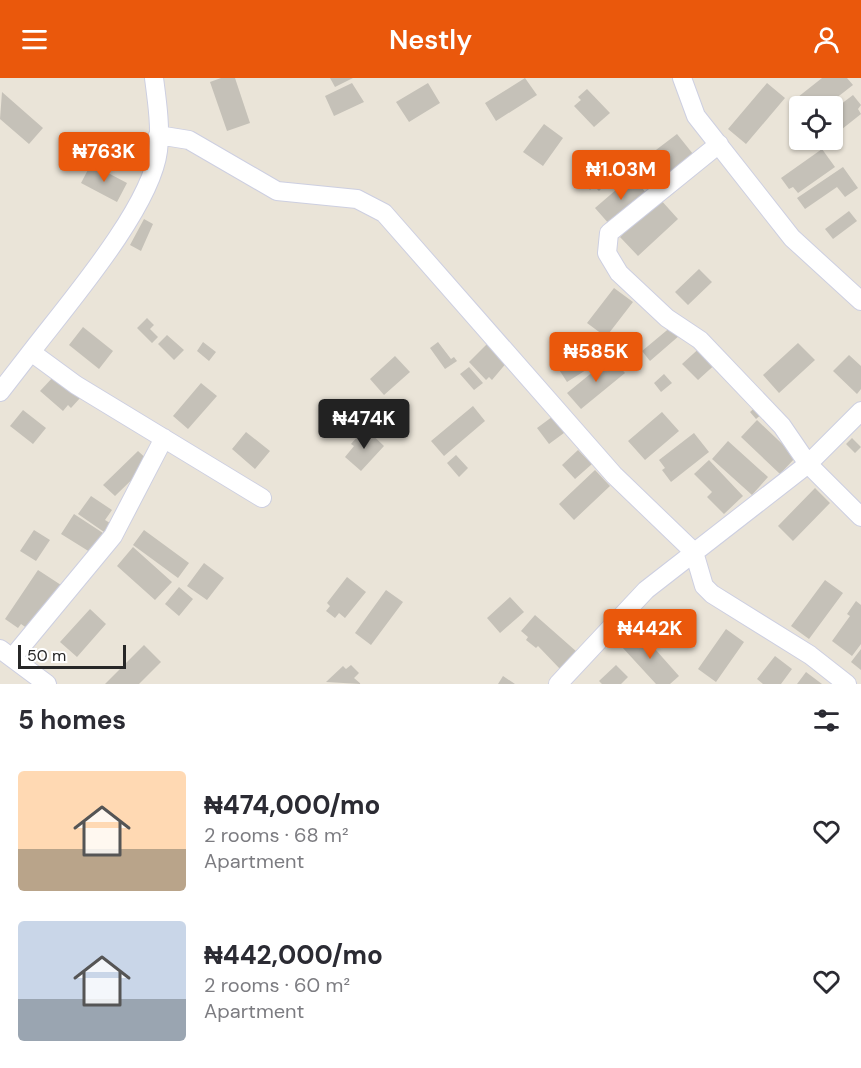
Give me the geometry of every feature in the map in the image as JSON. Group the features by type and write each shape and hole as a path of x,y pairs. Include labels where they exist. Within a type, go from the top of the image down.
{"street":[{"path":"0,392 115,241 153,170 158,152 154,78"},
{"path":"682,78 696,116 792,238 861,301"},
{"path":"158,135 189,140 277,191 357,199 384,213 614,475 694,552 704,586 712,594 810,655 847,684"},
{"path":"720,144 609,233 607,253 619,273 667,318 700,340 734,374 782,426 807,464 861,517"},
{"path":"31,352 76,385 262,498"},
{"path":"558,684 646,590 807,464 861,411"},
{"path":"47,684 6,654 113,536 164,438"}],"building":[{"path":"221,78 235,78 250,123 227,131 210,82"},
{"path":"330,78 353,78 335,87"},
{"path":"525,78 537,95 496,121 485,103"},
{"path":"822,78 847,78 853,85 839,96 799,96"},
{"path":"352,83 364,102 334,116 325,96"},
{"path":"428,83 440,103 409,122 396,102"},
{"path":"767,83 785,98 746,144 728,129"},
{"path":"587,89 610,113 594,127 574,106 581,100 578,97"},
{"path":"2,92 43,128 29,144 0,119"},
{"path":"853,95 861,105 858,109 861,114 843,128 843,103"},
{"path":"544,124 563,138 543,166 523,152"},
{"path":"126,133 144,139 140,150 122,144"},
{"path":"677,134 693,154 668,173 652,153"},
{"path":"821,150 835,167 798,193 793,187 789,189 781,178"},
{"path":"602,158 617,173 599,191 594,186 590,190 585,184 589,181 584,175"},
{"path":"91,164 127,183 117,202 81,183"},
{"path":"843,167 858,188 845,197 837,187 805,209 797,198"},
{"path":"632,176 647,194 610,225 595,208"},
{"path":"660,199 678,219 638,256 620,237"},
{"path":"849,211 857,221 833,239 825,229"},
{"path":"144,219 153,224 141,251 130,245"},
{"path":"699,269 712,282 688,305 675,292"},
{"path":"614,288 633,302 606,337 587,323"},
{"path":"147,318 154,325 150,329 158,337 152,343 137,328"},
{"path":"672,326 680,335 650,361 642,351"},
{"path":"83,327 113,351 99,369 69,345"},
{"path":"167,335 184,350 174,360 158,344"},
{"path":"492,339 508,361 492,380 489,377 486,380 469,362"},
{"path":"203,342 216,352 209,361 197,351"},
{"path":"438,342 451,359 454,357 457,361 445,369 430,348"},
{"path":"798,343 815,360 779,393 763,375"},
{"path":"704,344 719,361 698,380 682,364"},
{"path":"575,354 586,370 567,382 556,365"},
{"path":"849,355 861,366 861,389 857,394 833,371"},
{"path":"395,356 410,372 384,395 370,379"},
{"path":"611,357 625,373 581,409 567,393"},
{"path":"469,367 483,383 474,390 460,374"},
{"path":"664,374 672,383 661,392 654,383"},
{"path":"55,375 81,397 71,408 68,405 63,411 40,391"},
{"path":"201,383 217,396 188,429 173,416"},
{"path":"758,405 764,412 756,419 750,412"},
{"path":"473,406 485,421 444,456 431,441"},
{"path":"23,410 46,428 33,444 10,426"},
{"path":"662,412 679,431 645,460 628,441"},
{"path":"556,414 568,430 549,444 537,428"},
{"path":"757,420 796,457 780,474 741,437"},
{"path":"365,428 384,446 361,471 345,457 354,446 351,444"},
{"path":"246,432 270,451 255,469 232,449"},
{"path":"694,433 709,452 671,482 662,470 665,468 659,460"},
{"path":"852,438 861,447 855,453 846,444"},
{"path":"728,441 768,477 752,495 712,459"},
{"path":"578,450 592,464 575,479 562,465"},
{"path":"138,451 150,462 115,496 103,485"},
{"path":"456,455 468,468 459,477 447,463"},
{"path":"709,460 743,496 724,514 707,497 712,492 694,474"},
{"path":"595,470 610,486 574,520 559,504"},
{"path":"815,488 830,503 793,541 778,526"},
{"path":"91,496 112,510 105,520 110,523 104,532 78,514"},
{"path":"74,514 103,533 90,552 61,534"},
{"path":"34,530 50,540 36,561 20,551"},
{"path":"144,530 189,563 178,578 133,545"},
{"path":"133,547 172,582 155,600 117,566"},
{"path":"204,563 224,578 207,600 187,586"},
{"path":"38,570 61,585 31,631 21,624 18,628 5,619"},
{"path":"347,577 366,592 345,618 339,613 335,618 326,611 330,606 327,603"},
{"path":"825,580 843,593 809,639 791,626"},
{"path":"179,587 193,599 179,616 165,604"},
{"path":"386,590 403,602 371,645 355,633"},
{"path":"510,597 524,612 500,633 487,618"},
{"path":"856,601 861,605 861,644 852,656 832,641 850,616 847,614"},
{"path":"90,609 106,624 77,657 60,642"},
{"path":"535,615 577,652 561,670 538,646 536,648 526,640 528,637 521,631"},
{"path":"726,629 744,642 716,682 698,669"},
{"path":"639,631 679,676 670,684 656,684 622,647"},
{"path":"144,645 161,662 139,684 105,684"},
{"path":"861,649 861,670 851,662"},
{"path":"775,656 792,669 781,684 763,684 757,679"},
{"path":"351,665 359,673 354,678 361,684 326,682 343,666 346,669"},
{"path":"616,665 628,677 621,684 602,684 599,681"},
{"path":"806,672 822,684 797,684"},
{"path":"503,676 515,684 498,684"}]}
